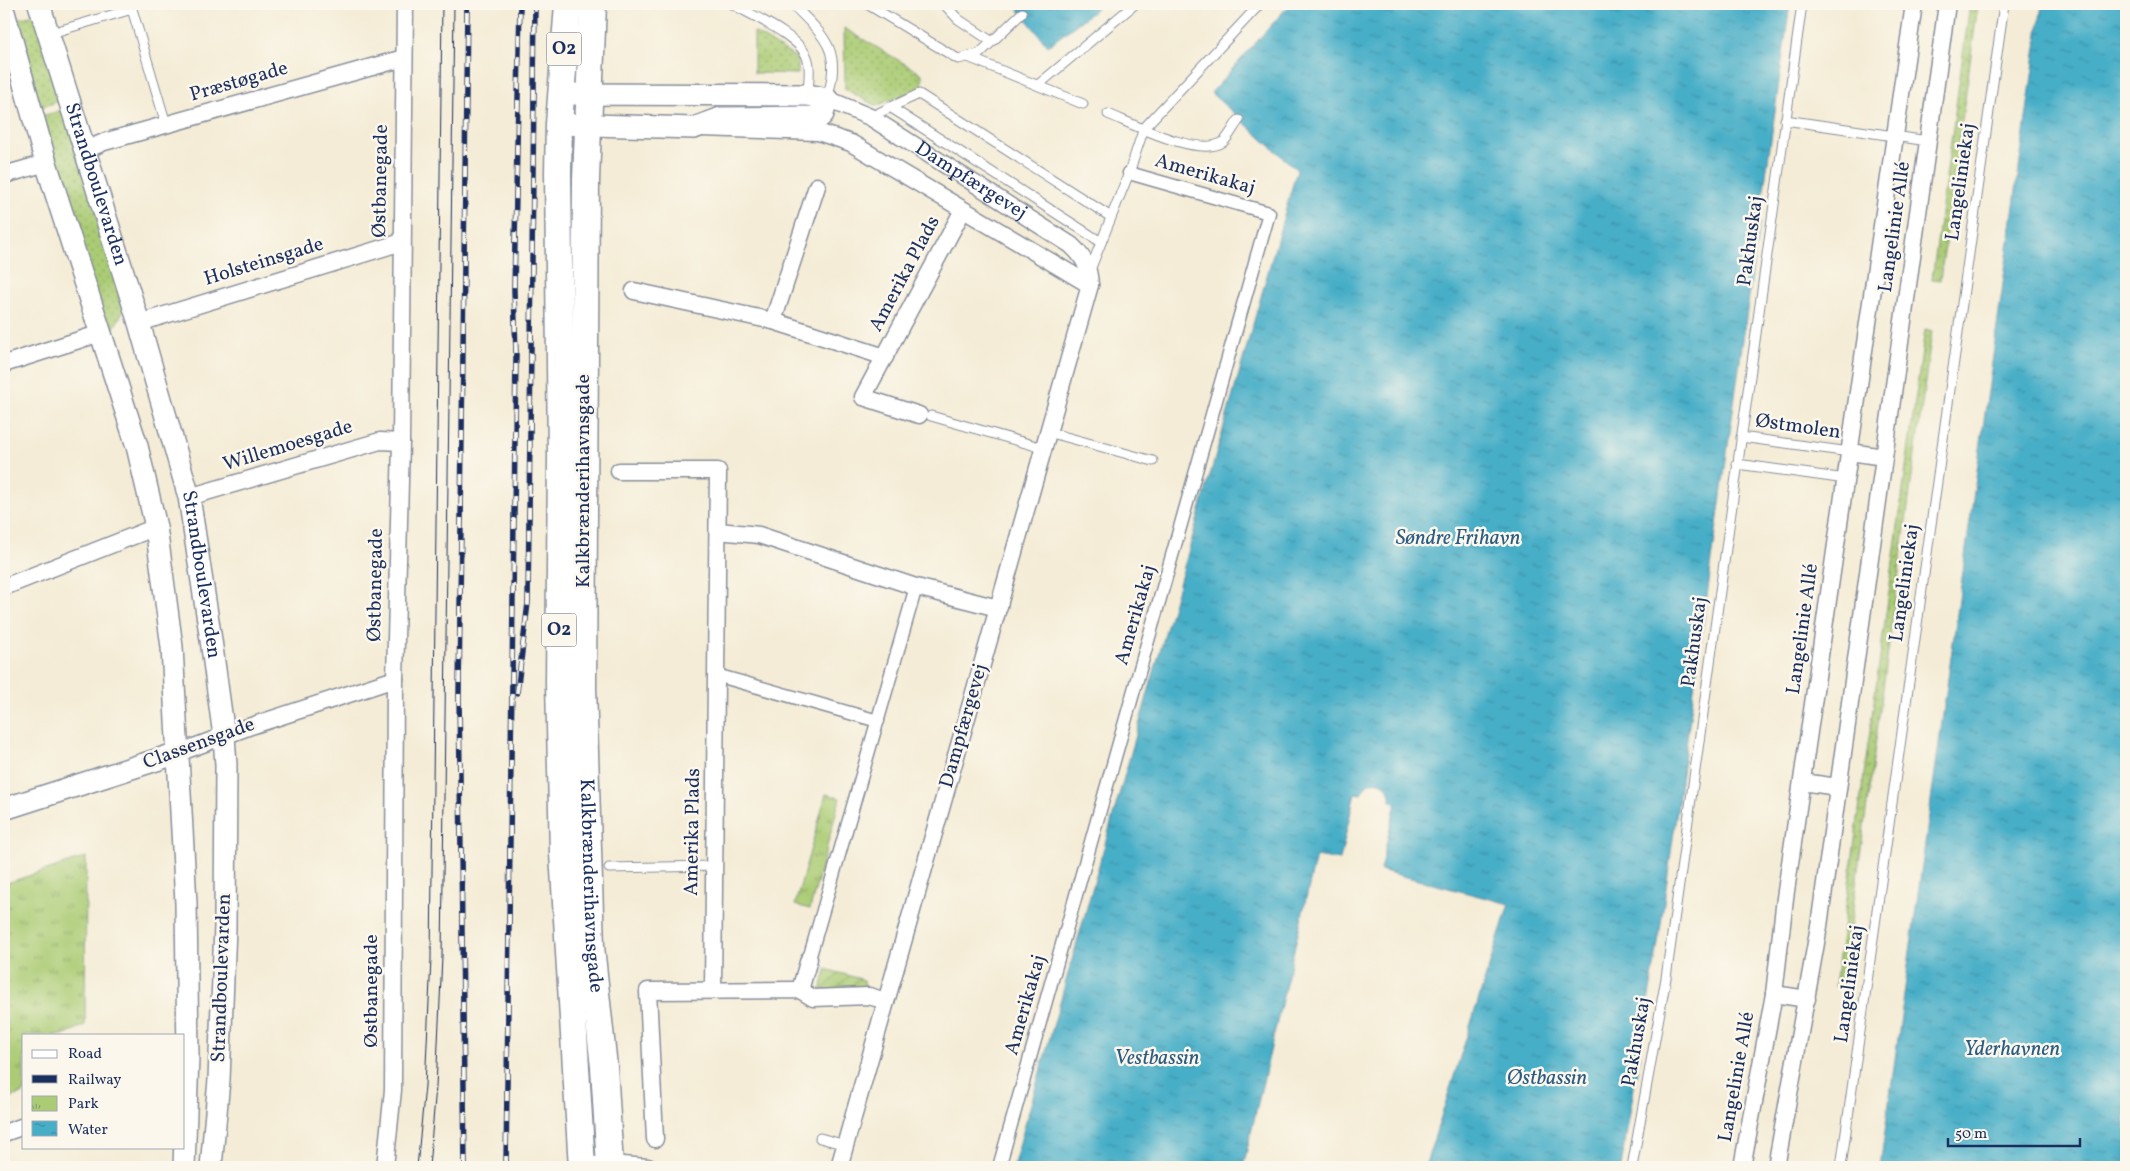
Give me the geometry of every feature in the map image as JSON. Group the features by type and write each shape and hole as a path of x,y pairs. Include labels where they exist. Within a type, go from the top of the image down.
{"main road":[{"name":"Kalkbrænderihavnsgade","path":"568,4 559,124 561,447 559,703 563,862 581,1167"},
{"name":"Kalkbrænderihavnsgade","path":"593,4 586,179 583,687 591,947 604,1068 610,1166"}],"street":[{"name":"Strandboulevarden","path":"39,4 139,323 189,497 212,640 226,765 225,927 219,1080 211,1167"},
{"name":"Østbanegade","path":"385,1167 393,1090 395,679 401,442 405,4"},
{"name":"Langelinie Allé","path":"1742,1167 1774,994 1802,782 1914,4"},
{"name":"Langelinie Allé","path":"1776,1167 1819,926 1947,4"},
{"name":"Strandboulevarden","path":"4,12 46,163 137,446 156,528 172,648 186,903 185,1118"},
{"name":"Præstøgade","path":"86,150 104,142 166,124 404,58"},
{"name":"Dampfærgevej","path":"561,94 818,97 870,117 1071,244 1082,255 1090,278 839,1167"},
{"name":"Dampfærgevej","path":"805,124 823,114 818,97"},
{"name":"Dampfærgevej","path":"559,124 694,128 721,118 805,124 818,132 851,143 963,210 1090,278"},
{"path":"4,175 46,163"},
{"name":"Amerikakaj","path":"999,1167 1269,212 1129,173"},
{"path":"773,321 817,186"},
{"name":"Amerika Plads","path":"925,415 863,397 963,210"},
{"name":"Holsteinsgade","path":"139,323 402,242"},
{"name":"Amerika Plads","path":"634,291 773,321 884,357"},
{"path":"4,364 101,333"},
{"name":"Willemoesgade","path":"189,497 380,441 401,442"},
{"path":"1850,452 1884,457"},
{"name":"Amerika Plads","path":"619,471 718,471 713,990"},
{"path":"4,587 156,528"},
{"path":"718,530 759,535 916,588 990,606 998,606"},
{"path":"800,990 916,588"},
{"path":"716,676 878,721"},
{"name":"Classensgade","path":"4,809 178,754 224,736 395,679"},
{"path":"1802,782 1838,787"},
{"path":"655,1139 648,990 800,990 813,998 869,996 886,1001"},
{"name":"Langelinie Allé","path":"1774,994 1806,998"},
{"path":"4,1133 22,1127"},
{"name":"Strandboulevarden","path":"184,1148 184,1167"},
{"path":"581,1167 648,1167"}],"lane":[{"path":"732,4 788,36 805,52 818,97"},
{"path":"792,4 826,38 831,52 833,66 832,82 818,97"},
{"path":"866,4 958,59 979,54 1022,13"},
{"path":"944,4 958,20 991,41"},
{"path":"1038,85 1135,4"},
{"path":"1090,278 1101,242 1129,173 1144,128 1260,4"},
{"name":"Pakhuskaj","path":"1632,1167 1666,978 1802,4"},
{"name":"Langeliniekaj","path":"1842,1167 2004,4"},
{"path":"48,34 132,9 166,124"},
{"path":"968,57 1083,104"},
{"path":"870,117 919,94 1111,217"},
{"path":"890,107 1101,242"},
{"path":"1108,114 1184,144 1204,147 1222,142 1239,120"},
{"path":"1785,120 1928,141"},
{"path":"925,415 1043,448"},
{"path":"1048,432 1153,461"},
{"name":"Østmolen","path":"1741,437 1850,452"},
{"path":"1738,464 1846,478"},
{"path":"609,868 714,866"},
{"path":"820,1138 846,1144"}],"green space":[{"path":"1970,4 1978,4 1940,280 1932,279"},
{"path":"36,15 64,100 37,108 11,20"},
{"path":"844,28 922,74 922,88 876,106 845,89"},
{"path":"754,32 795,57 798,62 798,74 754,73"},
{"path":"66,109 127,304 114,328 106,330 41,116"},
{"path":"1925,329 1932,331 1842,987 1835,986"},
{"path":"826,794 840,798 810,909 795,905"},
{"path":"86,857 85,1025 65,1034 22,1034 22,1094 4,1100 4,884"},
{"path":"826,969 864,980 865,987 821,990"}],"water":[{"path":"1014,4 1103,4 1048,46"},
{"name":"Søndre Frihavn","path":"1290,4 1790,4 1661,924 1621,1167 1425,1167 1509,904 1380,870 1396,803 1390,801 1389,791 1384,784 1372,782 1367,784 1361,794 1355,793 1340,860 1316,856 1243,1167 1013,1167 1297,170 1211,93"},
{"name":"Yderhavnen","path":"2042,4 2126,4 2126,1167 1880,1167"}],"ferry route":[{"path":"1024,11 1035,4"}],"tram line":[{"path":"417,1167 425,1086 431,959 442,4"},
{"path":"429,1167 436,1087 442,957 454,4"}],"railway":[{"path":"465,1167 459,695 467,4"},
{"path":"506,1167 516,355 514,290 520,4"},
{"path":"517,693 528,603 535,4"}],"water label":[{"name":"Vestbassin","path":"1157,1058"},
{"name":"Østbassin","path":"1547,1078"}]}
